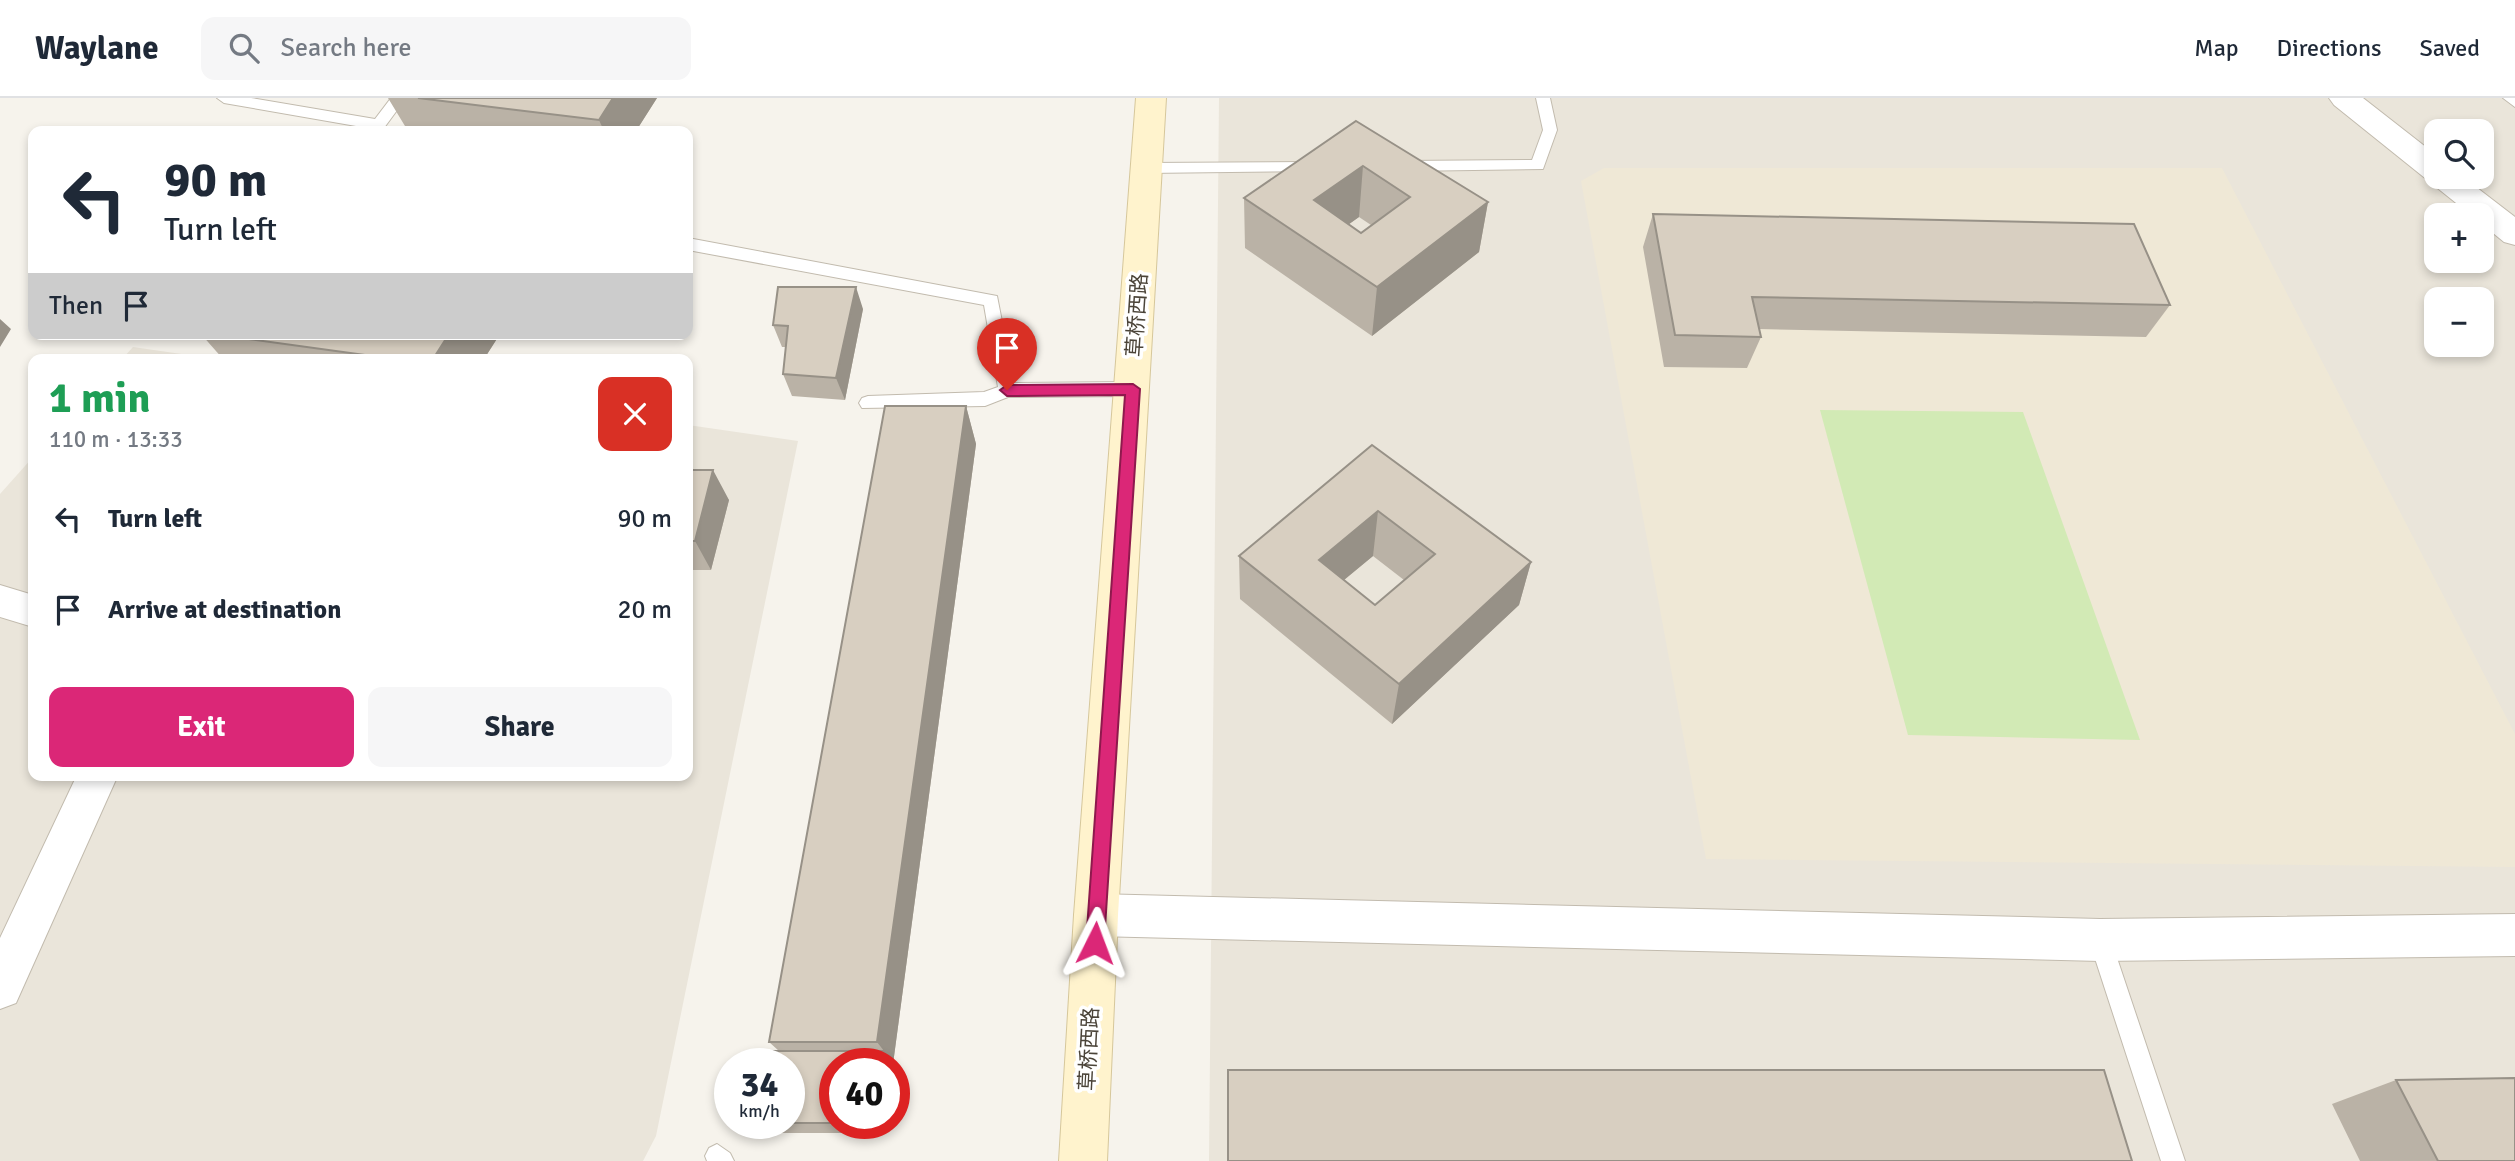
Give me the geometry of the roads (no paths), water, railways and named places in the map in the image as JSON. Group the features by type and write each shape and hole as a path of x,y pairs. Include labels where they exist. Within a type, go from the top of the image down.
{"street":[{"name":"草桥西路","path":"1083,1161 1096,915 1151,98"},
{"path":"2344,98 2424,161"},
{"path":"2458,189 2515,234"},
{"path":"0,601 28,609"},
{"path":"0,987 95,781"},
{"path":"1096,915 2100,940 2515,935"}],"lane":[{"path":"224,98 367,126"},
{"path":"378,126 399,98"},
{"path":"1384,166 1538,165 1550,130 1543,98"},
{"path":"2510,98 2515,102"},
{"path":"1146,168 1328,167"},
{"path":"693,245 991,300 1007,390"},
{"path":"868,403 985,399 1007,390 1133,389"},
{"path":"2100,940 2173,1161"}]}
